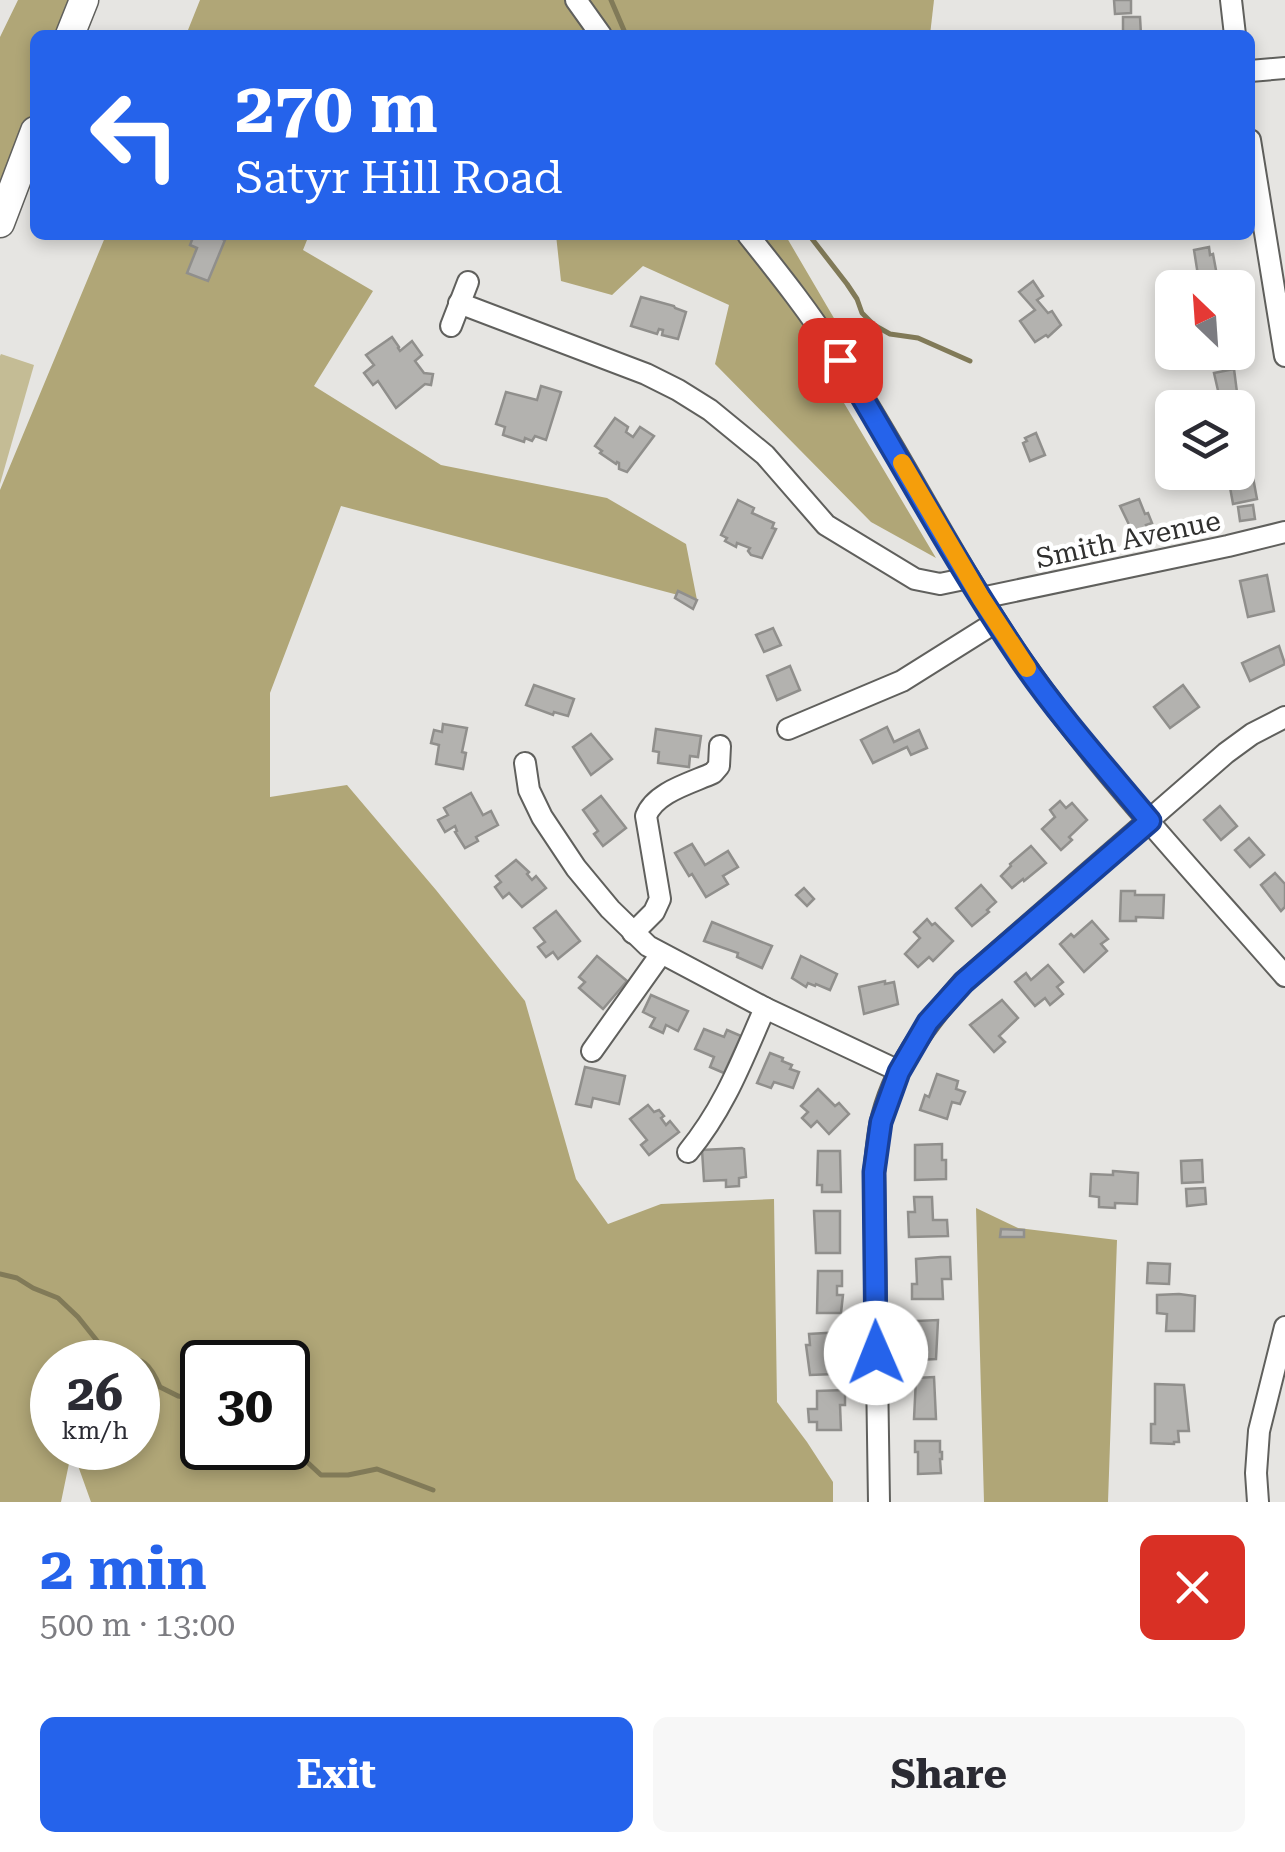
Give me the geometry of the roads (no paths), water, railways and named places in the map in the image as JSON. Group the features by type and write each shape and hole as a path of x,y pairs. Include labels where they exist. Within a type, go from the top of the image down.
{"main road":[{"path":"72,30 84,0"},
{"path":"0,224 30,144"}],"street":[{"path":"576,0 597,30"},
{"path":"1231,0 1234,30"},
{"path":"1255,71 1285,68"},
{"path":"1255,171 1285,356"},
{"path":"752,240 800,300 840,360 981,598 1044,692 1285,976"},
{"path":"451,326 468,282"},
{"path":"459,304 646,374 678,390 753,444 826,525 916,579 940,584 970,578"},
{"name":"Smith Avenue","path":"981,598 1285,532"},
{"path":"788,730 902,681 996,622"},
{"path":"878,1502 874,1172 881,1122 899,1072 928,1022 964,982 1226,754 1252,734 1285,717"},
{"path":"633,933 654,912 660,899 646,816 650,806 713,773 719,766 720,746"},
{"path":"526,763 530,790 542,817 576,868 633,933 661,954 899,1072"},
{"path":"592,1051 661,954"},
{"path":"688,1152 725,1098 765,1008"},
{"path":"1258,1502 1259,1431 1285,1327"}],"waterway":[{"path":"611,0 624,30"},
{"path":"813,240 874,325 890,334 918,338 970,361"},
{"path":"0,1274 58,1298 106,1352 145,1363 160,1387 180,1396"},
{"path":"310,1465 321,1475 377,1469 433,1490"}]}
